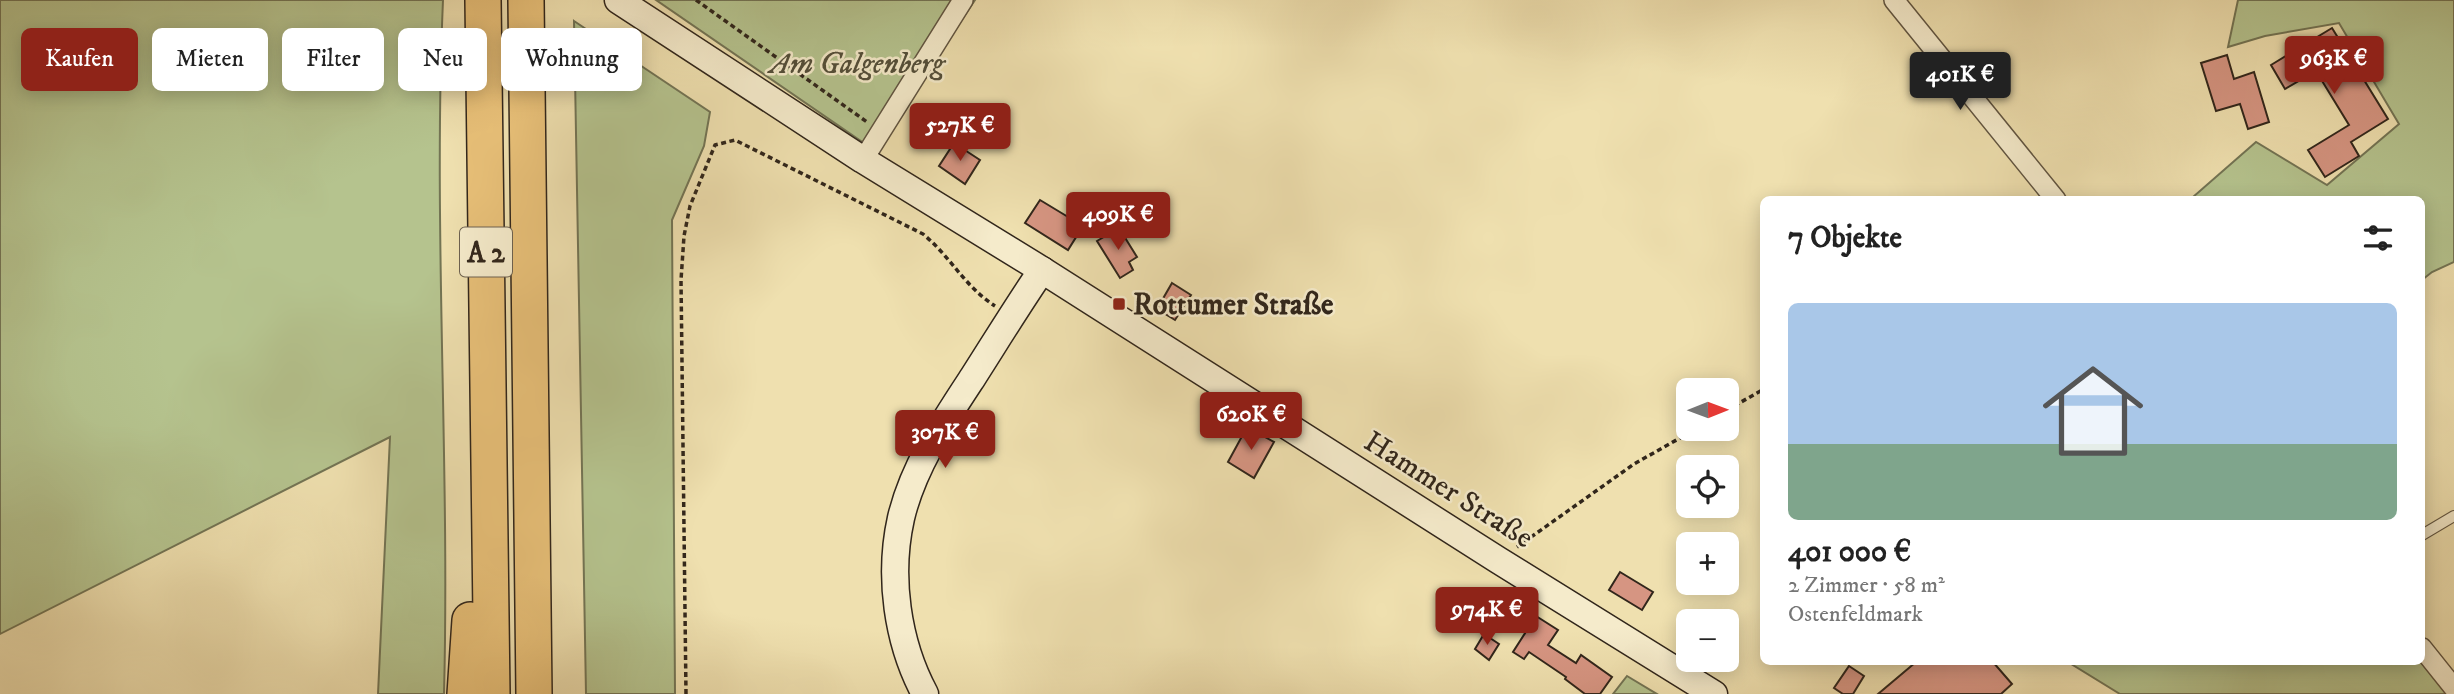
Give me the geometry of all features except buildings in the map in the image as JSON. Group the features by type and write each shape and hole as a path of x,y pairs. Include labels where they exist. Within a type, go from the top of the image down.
{"highway":[{"name":"A 2","path":"483,0 492,694"},
{"name":"A 2","path":"526,0 534,694"},
{"path":"465,694 470,615 489,492"}],"main road":[{"name":"Hammer Straße","path":"618,0 863,160 1714,694"},
{"path":"925,694 904,643 897,604 896,562 901,519 911,485 939,430 1042,270"}],"street":[{"path":"863,160 963,0"},
{"path":"1894,0 2053,196"},
{"path":"2425,652 2454,688"}],"lane":[{"path":"2425,533 2454,516"}],"path":[{"path":"696,0 881,132"},
{"path":"686,694 681,280 684,236 690,206 715,145 735,140 923,234 941,249 966,283 1011,317"},
{"path":"1740,403 1760,391"},
{"path":"1498,560 1634,464 1676,440"}],"green space":[{"path":"0,0 443,0 442,28 398,28 398,91 440,91 445,521 444,694 378,694 390,437 0,634"},
{"name":"Am Galgenberg","path":"656,0 975,0 874,150"},
{"path":"2238,0 2454,0 2454,262 2425,278 2425,196 2194,196 2256,142 2327,185 2399,124 2339,23 2265,36 2228,47"},
{"path":"574,21 584,28 574,28"},
{"path":"642,66 710,112 704,146 672,220 675,694 586,694 575,91 642,91"},
{"path":"2073,665 2424,665 2448,694 2120,694"},
{"path":"1627,676 1657,694 1613,694"}],"place":[{"name":"Rottumer Straße","path":"1119,304"}]}
